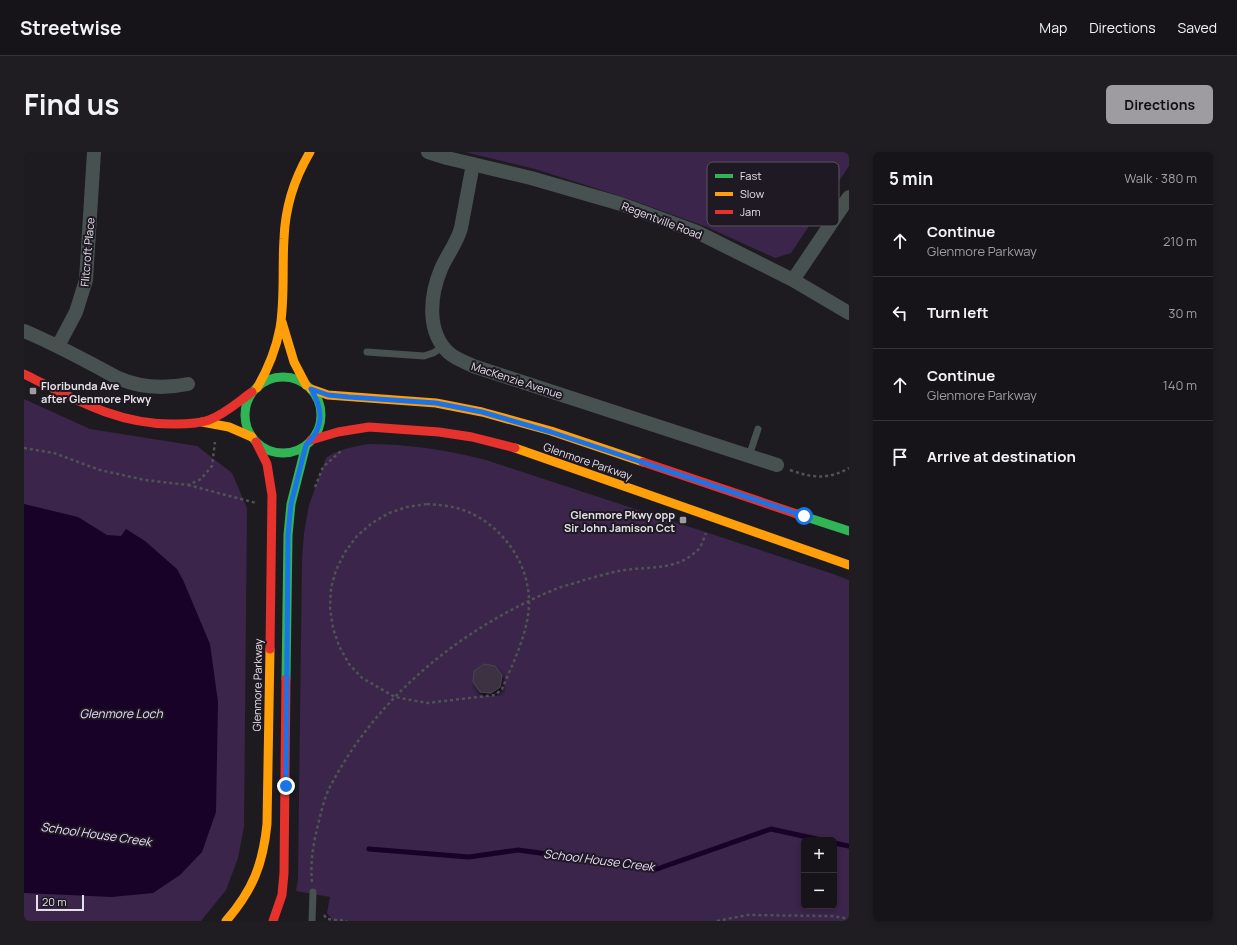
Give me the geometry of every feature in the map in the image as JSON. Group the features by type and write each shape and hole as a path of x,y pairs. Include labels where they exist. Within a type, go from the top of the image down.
{"main road":[{"path":"254,440 246,426 245,415 247,403 271,362 281,319 284,234 287,212 297,178 310,152"},
{"path":"202,422 229,427 254,440 265,448 275,452 286,453 296,450 308,443 317,431 320,420 320,409 317,399 294,362 281,319"},
{"path":"24,374 123,420 158,425 202,422 211,419 231,407 265,381 276,378 281,377 297,380 309,387"},
{"name":"Glenmore Parkway","path":"309,387 328,395 436,403 482,412 558,434 849,531"},
{"name":"Glenmore Parkway","path":"226,921 236,911 252,887 265,850 278,713 291,504 308,443 338,432 369,427 411,429 472,437 514,448 849,565"},
{"name":"Glenmore Parkway","path":"254,440 264,454 272,482 284,873 282,895 273,921"}],"street":[{"name":"Flitcroft Place","path":"58,346 76,312 86,280 94,152"},
{"name":"Regentville Road","path":"428,152 531,178 628,207 697,232 793,280 849,313"},
{"name":"MacKenzie Avenue","path":"473,164 461,228 458,238 438,276 432,312 436,336 443,347 450,354 474,366 777,465"},
{"path":"839,212 849,197"},
{"path":"793,280 829,226"},
{"path":"24,331 58,346 118,378 139,385 164,388 188,384"}],"lane":[{"path":"367,352 424,356 443,347"},
{"path":"749,456 758,429"},
{"path":"312,921 313,892"}],"path":[{"path":"188,485 201,479 212,466 217,424"},
{"path":"24,448 54,453 100,470 145,480 188,485 257,504 272,504"},
{"path":"314,489 323,467 340,451 347,449"},
{"path":"777,465 803,475 819,477 829,476 849,468"},
{"path":"420,505 446,506 466,511 483,520 493,528 511,546 521,564 527,582 530,601 525,634 502,689 495,694 427,703 395,697 362,678 349,664 339,646 333,628 330,608 331,588 336,570 345,552 357,536 372,523 389,513 407,507 420,505"},
{"path":"347,921 326,919 313,892 311,870 315,838 321,812 331,784 353,749 378,715 414,679 447,651 480,628 530,601 560,587 619,571 672,565 686,559 700,548 712,517"},
{"path":"717,921 747,915 832,916 849,919"}],"shaded area":[{"path":"465,152 849,152 849,166 839,181 839,162 707,162 707,226 809,226 791,253 775,258 707,227 623,197 535,169"},
{"name":"Glenmore Loch","path":"24,399 90,429 197,446 232,473 247,508 244,827 238,858 226,890 201,921 24,921"},
{"path":"368,444 413,446 457,453 486,460 849,580 849,921 333,921 327,913 330,897 296,891 298,879 302,559 304,533 309,505 326,458 340,450"}],"water":[{"name":"Glenmore Loch","path":"24,504 78,517 107,535 121,536 126,529 145,541 177,569 210,644 218,702 216,812 202,852 180,875 153,893 112,897 24,893"}],"building":[{"path":"484,664 495,666 502,675 500,687 491,693 480,692 473,682 474,671"}],"waterway":[{"name":"School House Creek","path":"369,849 469,857 518,850 657,869 771,829 807,837"},
{"name":"School House Creek","path":"837,844 849,846"}],"traffic: fast":[{"path":"283,377 297,380 310,388 318,401 321,415 318,429 310,442 297,450 283,453 269,450 256,442 248,429 245,415 248,401 256,388 269,380 283,377"},
{"path":"286,679 288,535 291,504 306,445"},
{"path":"797,514 849,531"}],"traffic: slow":[{"path":"257,388 271,359 282,317 283,250 288,205 299,173 310,152"},
{"path":"282,322 294,362 306,385"},
{"path":"311,389 328,395 436,403 482,412 551,431 643,462"},
{"path":"202,422 229,427 252,437"},
{"path":"515,448 849,565"},
{"path":"226,921 250,887 263,852 267,824 270,649"}],"traffic: jam":[{"path":"24,374 97,409 134,420 154,423 188,424 209,420 226,411 252,392"},
{"path":"311,440 338,432 369,427 439,432 472,437 515,448"},
{"path":"256,442 267,464 272,495 270,649"},
{"path":"643,462 797,514"},
{"path":"273,921 282,895 284,873 286,679"}],"place":[{"name":"Floribunda Ave after Glenmore Pkwy","path":"33,391"},
{"name":"Glenmore Pkwy opp Sir John Jamison Cct","path":"683,520"}],"route":[{"path":"286,786 288,535 291,504 306,445 317,431 320,420 320,409 317,399 311,389 328,395 436,403 482,412 551,432 804,516"}]}
